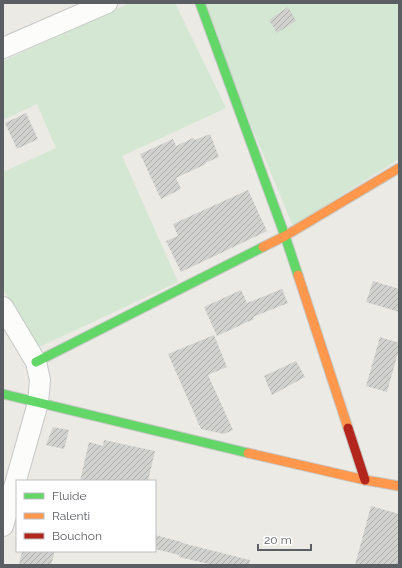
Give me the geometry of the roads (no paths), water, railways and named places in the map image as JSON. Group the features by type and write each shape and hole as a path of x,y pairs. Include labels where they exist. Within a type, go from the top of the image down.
{"street":[{"path":"3,48 107,3"},
{"path":"200,3 285,236 364,480"},
{"path":"36,362 285,236 399,168"},
{"path":"3,307 36,362 40,380 38,402 3,526"},
{"path":"3,394 260,456 364,480 399,486"}]}
